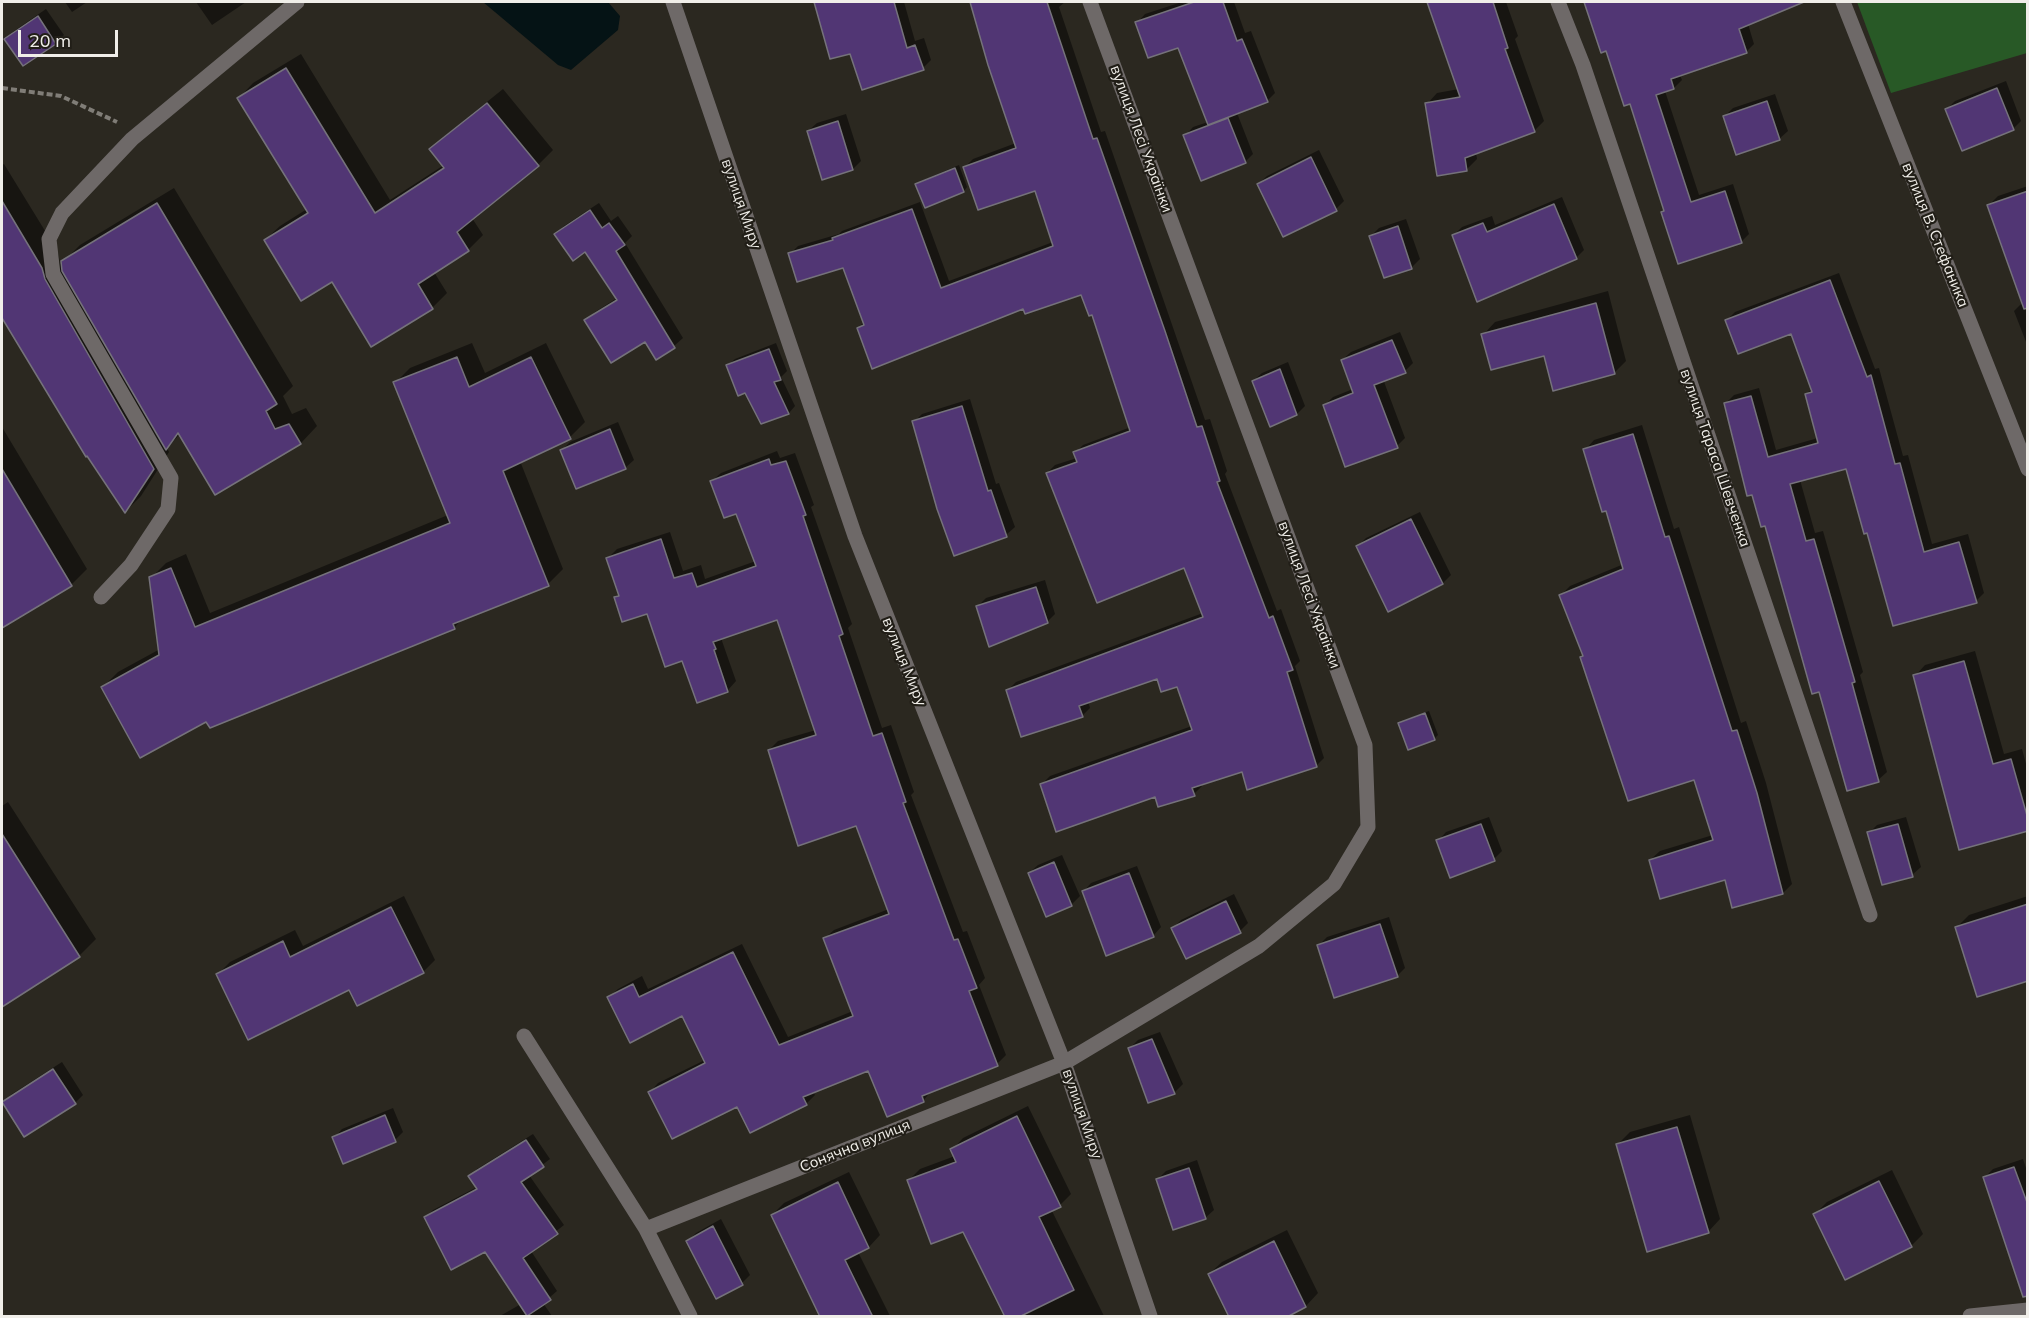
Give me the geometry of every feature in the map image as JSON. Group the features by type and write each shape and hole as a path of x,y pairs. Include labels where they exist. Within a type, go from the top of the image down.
{"street":[{"path":"101,597 131,565 168,509 171,478 53,274 49,239 62,213 135,136 297,2"},
{"name":"вулиця Миру","path":"673,2 855,536 1064,1063 1150,1317"},
{"name":"вулиця Лесі Українки","path":"1064,1063 1259,946 1334,884 1368,827 1365,745 1090,2"},
{"name":"вулиця Тараса Шевченка","path":"1558,2 1583,65 1870,915"},
{"name":"вулиця В. Стефаника","path":"1843,2 2028,469"},
{"path":"524,1036 646,1229 690,1317"},
{"name":"Сонячна вулиця","path":"646,1229 1064,1063"},
{"path":"1971,1317 2028,1310"}],"path":[{"path":"2,88 61,96 100,113 135,136"}],"green space":[{"path":"1857,2 2027,2 2027,53 1891,93"}],"shaded area":[{"path":"483,2 608,2 620,16 618,30 571,70 558,65"}],"building":[{"path":"814,2 894,2 907,48 915,45 924,70 862,90 850,54 830,59"},
{"path":"970,2 1047,2 1093,139 1097,138 1197,427 1202,426 1220,481 1217,482 1269,618 1273,616 1293,670 1287,672 1317,767 1247,790 1242,772 1192,788 1195,796 1158,807 1155,797 1056,832 1040,784 1192,730 1177,687 1161,692 1157,679 1079,706 1083,717 1021,737 1006,690 1203,617 1184,568 1097,603 1046,473 1077,462 1073,452 1130,431 1092,315 1089,316 1081,295 1025,314 1023,309 872,369 857,328 864,325 843,268 797,282 788,253 833,240 832,238 912,209 941,288 1053,246 1035,191 978,210 963,167 1016,148"},
{"path":"1194,2 1223,2 1237,41 1242,39 1268,102 1208,125 1178,48 1148,58 1135,22"},
{"path":"1427,2 1493,2 1508,48 1505,49 1535,132 1465,158 1467,171 1437,176 1425,103 1460,97"},
{"path":"1584,2 1804,2 1739,29 1747,53 1671,79 1674,89 1656,95 1691,202 1725,191 1742,243 1678,264 1661,212 1664,211 1630,104 1624,106 1606,51 1601,53"},
{"path":"38,16 56,44 23,66 4,39"},
{"path":"286,68 375,213 444,168 429,149 487,103 539,166 457,232 469,251 418,284 433,309 371,347 332,282 301,301 264,240 308,213 237,98"},
{"path":"1997,88 2014,130 1962,151 1945,109"},
{"path":"1767,101 1780,140 1736,155 1723,116"},
{"path":"1228,118 1246,163 1201,181 1183,135"},
{"path":"838,121 853,170 822,180 807,131"},
{"path":"1311,157 1337,211 1283,237 1257,184"},
{"path":"955,168 964,192 925,208 915,184"},
{"path":"2028,191 2028,308 2024,309 1987,205"},
{"path":"2,201 154,469 125,513 86,457 2,318"},
{"path":"157,203 277,404 266,411 275,429 289,424 301,444 215,495 178,433 166,450 62,271 61,261"},
{"path":"1554,204 1577,259 1477,302 1452,235 1483,223 1487,232"},
{"path":"590,210 602,228 609,223 625,245 616,251 675,348 656,360 645,342 611,363 584,320 617,300 585,252 573,261 554,234"},
{"path":"1398,226 1412,269 1384,278 1369,236"},
{"path":"1830,280 1867,377 1871,375 1895,464 1900,463 1924,552 1959,542 1977,603 1893,626 1846,469 1790,484 1806,541 1814,539 1855,682 1852,683 1879,782 1847,791 1819,692 1812,694 1765,526 1761,527 1752,495 1747,496 1724,403 1751,396 1768,457 1818,443 1805,394 1812,392 1791,334 1738,354 1725,320"},
{"path":"1596,303 1615,374 1553,391 1544,356 1491,370 1481,334"},
{"path":"1392,340 1406,373 1374,385 1398,448 1345,467 1323,405 1353,393 1341,360"},
{"path":"769,349 781,380 774,382 789,414 761,424 745,393 738,396 726,365"},
{"path":"457,357 469,387 531,357 571,439 503,471 549,586 453,624 455,629 210,728 206,722 140,758 101,687 159,655 149,577 171,568 195,627 450,523 393,382"},
{"path":"1280,369 1297,415 1270,427 1252,381"},
{"path":"962,406 988,491 991,490 1007,537 954,556 937,509 912,421"},
{"path":"610,429 626,469 576,489 560,450"},
{"path":"1633,434 1665,537 1669,536 1732,731 1737,730 1757,793 1783,894 1732,908 1725,880 1660,899 1649,860 1713,840 1694,780 1628,801 1580,657 1583,656 1559,595 1623,569 1606,511 1602,512 1583,449"},
{"path":"769,459 771,465 786,461 806,515 803,516 843,634 839,636 873,736 882,733 906,802 903,803 954,940 958,939 977,988 969,991 998,1066 922,1096 924,1102 887,1117 868,1071 803,1097 807,1105 750,1133 737,1107 672,1139 648,1092 705,1063 682,1016 630,1043 607,997 633,984 639,997 733,952 779,1045 853,1016 823,938 889,914 856,826 798,846 768,750 816,735 777,620 713,642 728,692 697,703 682,661 665,667 647,614 622,622 614,597 619,596 606,558 661,539 674,578 692,573 697,587 756,566 736,514 724,518 710,481"},
{"path":"2,469 72,586 2,628"},
{"path":"1411,519 1443,584 1388,612 1356,546"},
{"path":"1036,587 1048,623 989,647 976,606"},
{"path":"1964,661 1993,764 2011,759 2028,819 2028,831 1959,850 1913,675"},
{"path":"1425,713 1435,740 1408,750 1398,723"},
{"path":"1481,824 1495,861 1450,878 1436,840"},
{"path":"1898,824 1913,877 1882,885 1867,832"},
{"path":"2,834 80,957 2,1007"},
{"path":"1054,862 1072,906 1046,917 1028,873"},
{"path":"1129,873 1154,937 1106,956 1082,891"},
{"path":"1226,901 1241,933 1186,959 1171,928"},
{"path":"2028,904 2028,981 1977,997 1955,927"},
{"path":"391,907 424,973 357,1006 349,990 248,1040 216,974 283,941 290,957"},
{"path":"1380,924 1398,977 1334,998 1317,945"},
{"path":"1152,1039 1175,1094 1148,1103 1128,1048"},
{"path":"53,1069 76,1104 24,1137 2,1102"},
{"path":"385,1115 396,1142 343,1164 332,1137"},
{"path":"1017,1116 1061,1207 1039,1217 1074,1290 1019,1317 1005,1317 963,1232 931,1244 907,1180 956,1162 950,1149"},
{"path":"1677,1127 1709,1233 1647,1252 1616,1144"},
{"path":"526,1140 544,1167 521,1182 558,1234 523,1258 551,1300 527,1316 485,1252 451,1270 424,1217 477,1189 468,1176"},
{"path":"2014,1167 2028,1205 2028,1296 2023,1297 1983,1177"},
{"path":"1189,1168 1206,1219 1173,1230 1156,1179"},
{"path":"1879,1181 1912,1247 1845,1280 1813,1214"},
{"path":"838,1182 869,1248 845,1260 873,1317 820,1317 771,1215"},
{"path":"713,1226 743,1285 716,1299 686,1241"},
{"path":"1274,1241 1306,1307 1287,1317 1229,1317 1208,1274"}]}
